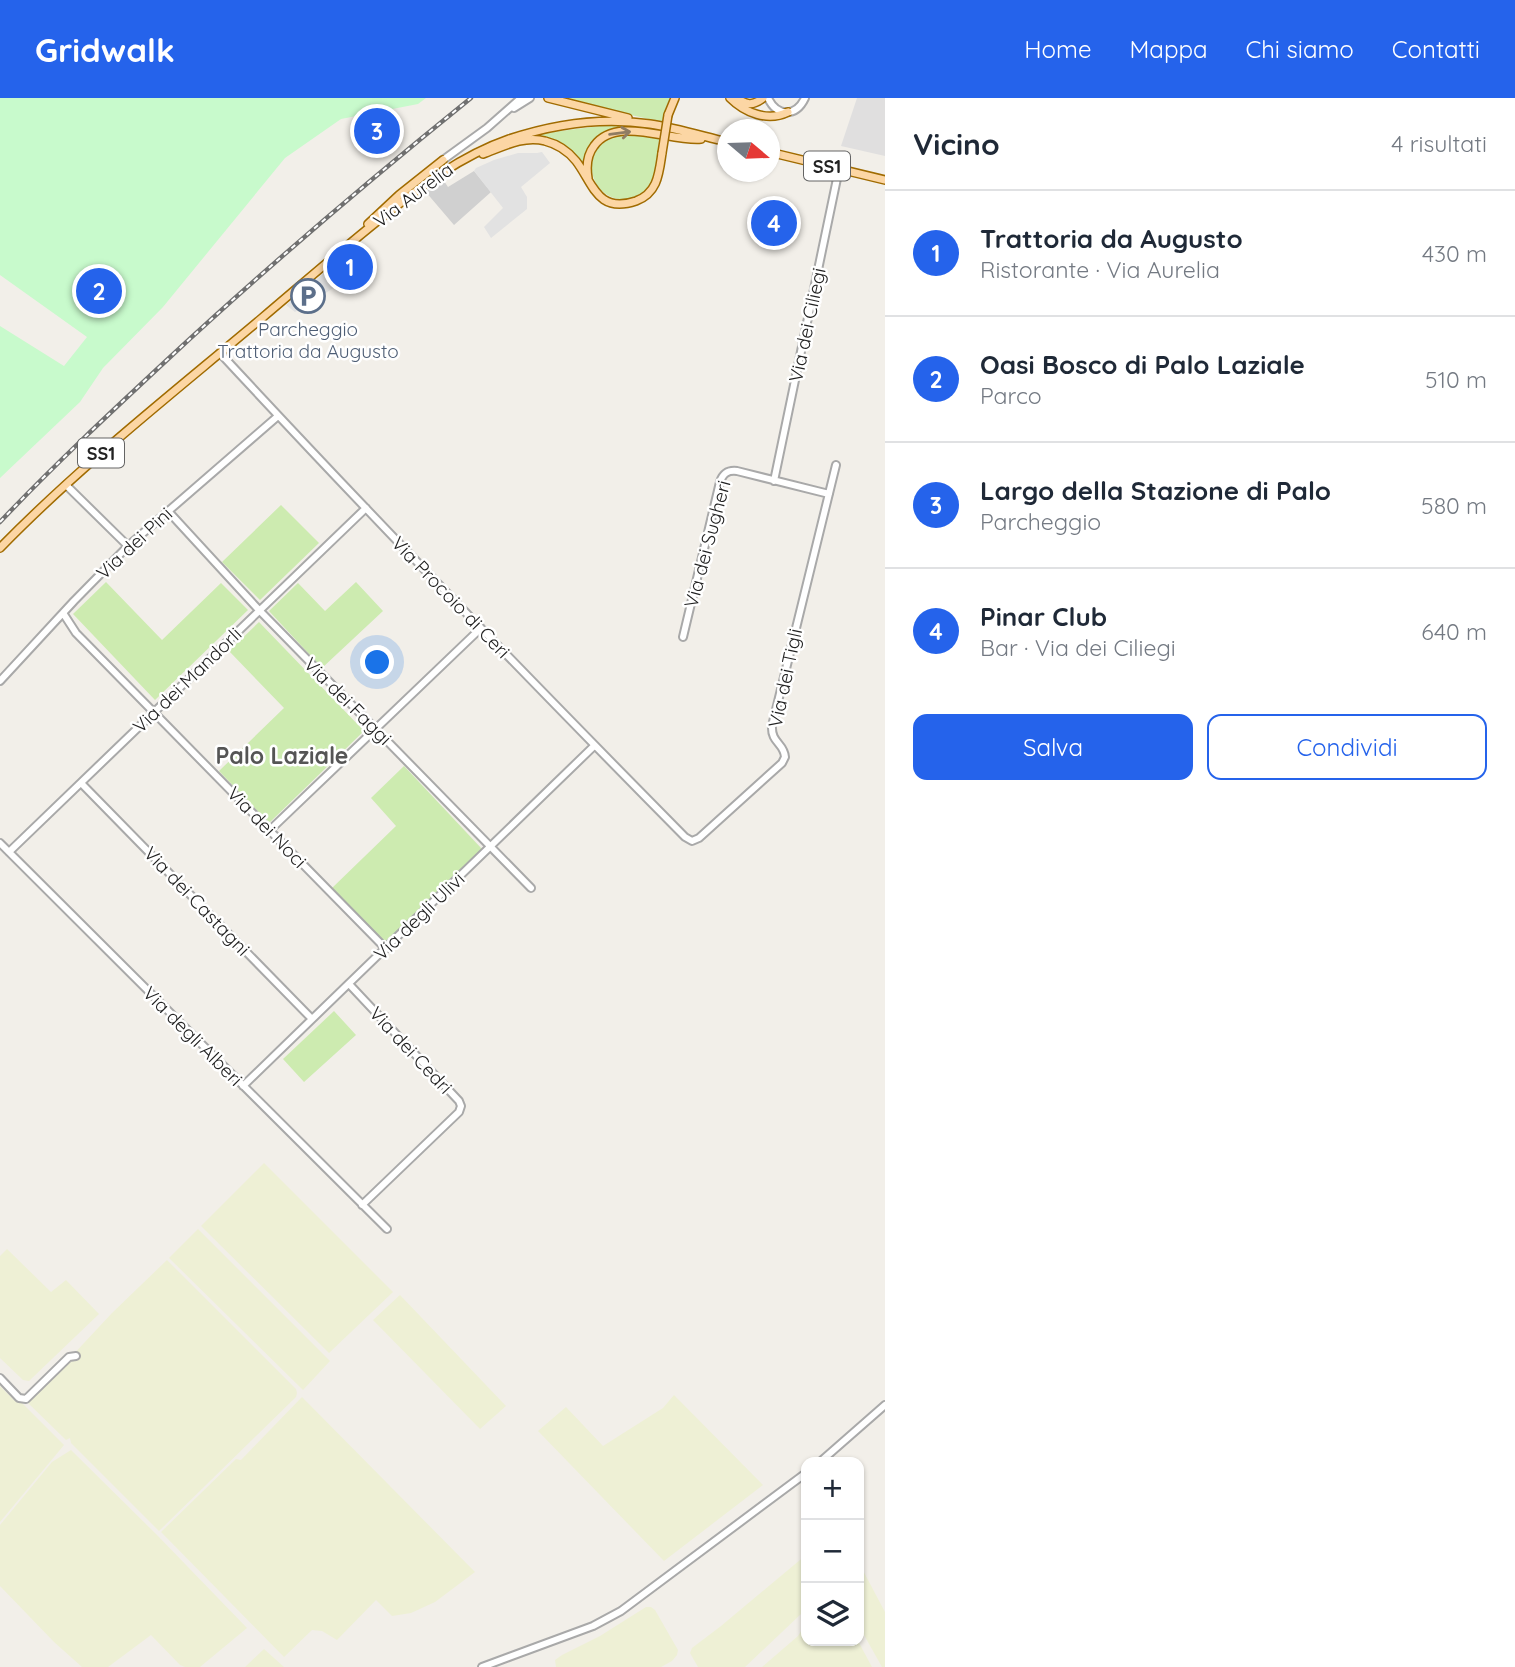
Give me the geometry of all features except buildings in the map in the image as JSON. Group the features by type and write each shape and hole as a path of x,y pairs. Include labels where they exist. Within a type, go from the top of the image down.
{"main road":[{"path":"548,98 642,123"},
{"path":"465,158 521,141 537,139 570,154 593,190 608,201 624,204 641,199 655,186 668,115 674,98"},
{"path":"730,98 757,115 772,117 788,112"},
{"path":"737,98 745,103 755,104 763,98"},
{"name":"Via Aurelia","path":"0,548 106,448 345,247 428,181 465,158 510,139 545,129 600,122 642,123 717,140"},
{"path":"588,182 587,164 590,154 596,143 609,134 624,131 694,139 707,137"},
{"name":"SS1","path":"780,155 885,180"},
{"path":"345,247 391,202 443,160"}],"street":[{"path":"443,160 521,98"},
{"path":"500,117 530,98"},
{"path":"768,98 776,109 788,112 798,108 805,98"},
{"name":"Via dei Ciliegi","path":"775,481 839,169"},
{"name":"Via Procoio di Ceri","path":"220,353 685,838"},
{"name":"Via dei Pini","path":"0,681 128,546 278,416"},
{"name":"Via dei Tigli","path":"685,838 692,841 699,838 782,763 785,757 784,751 773,736 772,722 836,465"},
{"name":"Via dei Sugheri","path":"683,637 723,476 727,472 734,471 829,494"},
{"path":"66,485 128,546"},
{"name":"Via dei Mandorli","path":"9,852 366,508"},
{"name":"Via dei Faggi","path":"168,511 259,610 531,888"},
{"name":"Via dei Noci","path":"63,613 76,633 386,949"},
{"path":"270,830 481,628"},
{"name":"Via degli Ulivi","path":"243,1086 594,746"},
{"name":"Via dei Castagni","path":"81,783 312,1019"},
{"name":"Via degli Alberi","path":"0,843 387,1229"},
{"name":"Via dei Cedri","path":"349,984 460,1101 461,1106 459,1112 362,1205"},
{"path":"0,1378 19,1398 26,1399 69,1357 76,1356"},
{"path":"826,1457 885,1405"},
{"path":"482,1667 593,1626 621,1611 801,1477"}],"shaded area":[{"path":"857,98 885,98 885,156 841,146"},
{"path":"385,116 393,124 393,134 387,134 363,149 353,138"},
{"path":"542,152 550,163 521,187 527,197 527,209 491,238 484,227 503,208 474,171 494,160 518,153"},
{"path":"474,171 491,192 454,225 425,191 442,178 448,187"},
{"name":"Parcheggio Trattoria da Augusto","path":"330,268 342,280 332,289 295,312 286,305"}],"green space":[{"path":"0,98 426,98 418,104 341,119 285,158 163,307 103,368 80,402 0,478 0,326 64,366 87,337 0,275"},
{"path":"555,98 670,98 662,122"},
{"path":"600,126 652,129 604,134 583,166 564,146 537,136 545,133"},
{"path":"631,134 659,138 654,176 641,194 631,198 616,198 604,193 596,183 592,171 593,158 599,146 612,138"},
{"path":"281,505 319,543 260,600 222,562"},
{"path":"106,582 162,640 221,583 248,610 155,700 73,614"},
{"path":"356,582 383,611 322,668 269,611 298,583 325,611"},
{"path":"259,622 364,731 269,823 219,771 284,708 229,651"},
{"path":"404,766 482,849 385,943 332,888 396,826 371,798"},
{"path":"334,1011 356,1035 304,1082 283,1059"},
{"path":"264,1163 393,1292 329,1353 201,1226"},
{"path":"198,1229 330,1361 303,1390 169,1258"},
{"path":"7,1249 51,1292 66,1280 99,1314 29,1381 23,1380 0,1358 0,1256"},
{"path":"167,1260 297,1393 296,1397 159,1531 71,1443 70,1438 66,1440 28,1403 112,1313"},
{"path":"400,1295 506,1406 480,1429 373,1320"},
{"path":"0,1386 14,1400 21,1402 64,1445 0,1522"},
{"path":"674,1395 763,1485 664,1561 538,1431 566,1407 603,1446 663,1408"},
{"path":"302,1397 475,1572 435,1602 411,1613 392,1616 376,1600 337,1640 322,1631 312,1630 284,1657 161,1532 236,1459 241,1460"},
{"path":"71,1450 247,1628 200,1667 180,1665 151,1635 108,1667 82,1667 0,1586 0,1525 52,1462"},
{"path":"801,1559 801,1614 745,1667 698,1667 690,1653 692,1648"},
{"path":"864,1572 885,1612 885,1667 882,1667 864,1635"},
{"path":"646,1607 655,1610 678,1650 672,1661 661,1667 556,1667 555,1660 562,1655 600,1636"},
{"path":"801,1631 801,1646 861,1646 872,1667 762,1667"},
{"path":"264,1649 284,1667 245,1667"}],"railway":[{"path":"0,522 104,419 242,292 471,98"}],"place":[{"name":"Largo della Stazione di Palo","path":"377,131"},
{"name":"Pinar Club","path":"774,223"},
{"name":"Trattoria da Augusto","path":"350,267"},
{"name":"Oasi Bosco di Palo Laziale","path":"99,291"},
{"name":"Parcheggio Trattoria da Augusto","path":"308,296"}],"district":[{"name":"Palo Laziale","path":"282,755"}]}
